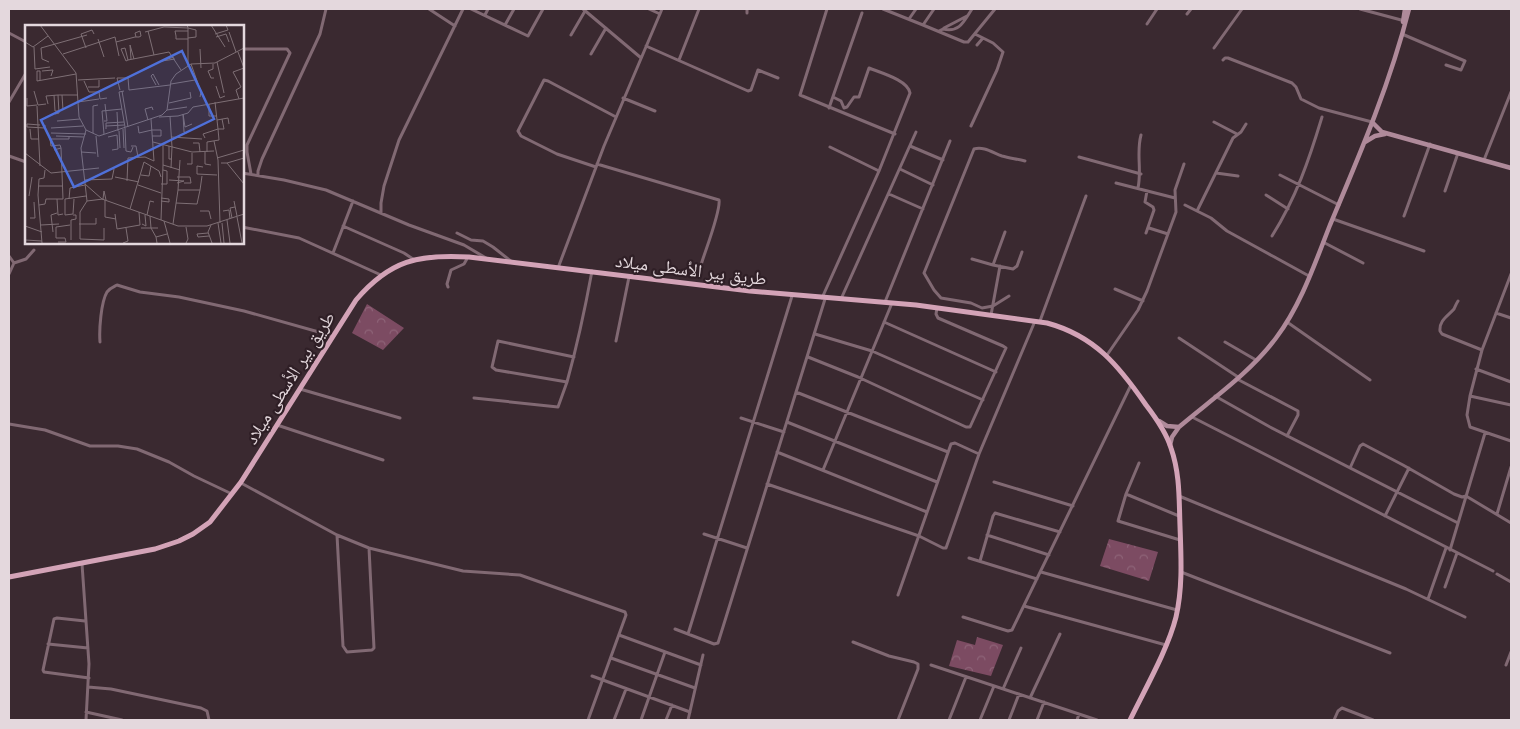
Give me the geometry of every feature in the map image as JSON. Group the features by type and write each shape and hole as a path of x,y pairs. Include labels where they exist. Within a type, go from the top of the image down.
{"main road":[{"name":"طريق بير الأسطى ميلاد","path":"9,577 142,552 179,541 210,522 241,482 356,300 381,275 413,259 440,255 469,256 792,296 937,307 1056,325 1089,341 1107,355 1132,385 1157,420 1170,445 1178,474 1181,571 1178,610 1166,645 1130,720"}],"street":[{"path":"258,175 262,159 320,34 326,9"},
{"path":"429,9 455,26"},
{"path":"381,213 384,186 399,140 464,9"},
{"path":"471,9 529,36 543,9"},
{"path":"485,15 488,9"},
{"path":"505,25 514,9"},
{"path":"650,9 660,14"},
{"path":"558,268 623,98 662,9"},
{"path":"679,60 699,9"},
{"path":"827,9 799,94 895,134"},
{"path":"883,9 964,42 969,41 994,9"},
{"path":"908,19 916,9"},
{"path":"923,25 934,9"},
{"path":"943,29 953,30 961,24 972,9"},
{"path":"1148,24 1156,9"},
{"path":"1187,14 1191,9"},
{"path":"1214,48 1242,9"},
{"path":"1360,9 1404,21"},
{"path":"1170,445 1172,437 1179,427 1256,360 1276,338 1287,322 1309,276 1373,123 1390,75 1407,9"},
{"path":"571,36 584,10 640,58"},
{"path":"829,108 862,13"},
{"path":"939,31 968,15"},
{"path":"592,54 606,28"},
{"path":"1402,31 1465,61 1460,70 1446,65"},
{"path":"9,33 25,41"},
{"path":"971,126 1002,55 1000,48 975,34"},
{"path":"978,46 983,38"},
{"path":"646,46 748,91 751,90 758,70 778,78"},
{"path":"244,49 287,49 290,51 247,145 251,174"},
{"path":"1223,60 1226,58 1292,83 1296,87 1301,99 1318,108 1373,123 1378,130 1387,134 1430,144 1458,154 1511,168"},
{"path":"675,629 714,644 718,643 815,334 823,298 880,171 910,94 908,87 903,83 869,68 859,97 854,97 848,107 844,108 841,101 833,97"},
{"path":"9,102 25,75"},
{"path":"616,117 546,80 542,82 518,131 521,136 558,154 719,200 717,214 701,265"},
{"path":"1484,160 1511,92"},
{"path":"623,98 655,111"},
{"path":"1272,236 1300,185 1322,118"},
{"path":"1214,122 1238,134"},
{"path":"1197,211 1233,138 1241,132 1246,124"},
{"path":"841,300 916,132"},
{"path":"1138,188 1141,174 1138,151 1141,134"},
{"path":"1364,143 1375,136 1387,134"},
{"path":"884,302 950,141"},
{"path":"1404,216 1430,144"},
{"path":"910,146 943,160"},
{"path":"830,147 880,171"},
{"path":"1008,296 993,306 982,308 971,303 941,298 924,273 974,149 982,149 1025,161"},
{"path":"1445,191 1458,154"},
{"path":"9,156 25,162"},
{"path":"1079,157 1141,174"},
{"path":"1107,355 1143,301 1177,208 1175,190 1184,164"},
{"path":"900,169 933,185"},
{"path":"244,173 309,185 353,200 381,213 464,245 488,259"},
{"path":"1216,173 1238,176"},
{"path":"1280,176 1339,205"},
{"path":"1116,184 1175,198"},
{"path":"1146,233 1154,210 1153,207 1145,202 1147,191"},
{"path":"889,194 923,209"},
{"path":"1266,195 1288,209"},
{"path":"767,484 919,536 943,548 947,547 979,454 1037,321 1086,196"},
{"path":"333,253 353,200"},
{"path":"1185,205 1210,218 1227,231 1309,276"},
{"path":"1333,219 1424,251"},
{"path":"343,226 404,253 413,259"},
{"path":"244,227 295,237 381,275"},
{"path":"1149,228 1168,234"},
{"path":"993,265 1005,232"},
{"path":"457,233 471,240 483,241 494,247 512,262"},
{"path":"1323,242 1363,263"},
{"path":"14,263 26,260 34,250"},
{"path":"972,259 1010,269 1016,267 1022,252"},
{"path":"9,256 14,263"},
{"path":"448,287 450,271 464,264 469,256"},
{"path":"9,274 14,263"},
{"path":"991,315 1000,266"},
{"path":"474,398 558,408 584,318 592,272"},
{"path":"1511,274 1476,369 1467,414 1469,426 1511,441"},
{"path":"616,341 629,276"},
{"path":"100,342 105,297 110,289 117,285 140,292 178,297 244,311 333,336"},
{"path":"1115,289 1143,301"},
{"path":"688,634 792,296"},
{"path":"1458,301 1441,324 1440,331 1442,334 1482,350"},
{"path":"824,470 892,303"},
{"path":"808,357 861,378 969,428 972,426 1006,350 1005,347 938,318 936,314 937,307"},
{"path":"1496,313 1511,318"},
{"path":"884,322 996,372"},
{"path":"1287,322 1370,380"},
{"path":"815,334 872,351 983,400"},
{"path":"1179,338 1237,378 1298,411 1298,415 1287,436"},
{"path":"567,382 494,370 492,367 497,343 500,340 574,357"},
{"path":"1225,342 1256,360"},
{"path":"1476,369 1511,382"},
{"path":"964,617 1010,631 1074,506 1132,385"},
{"path":"299,389 400,418"},
{"path":"796,392 948,452"},
{"path":"1215,396 1287,436 1458,523"},
{"path":"1470,396 1511,406"},
{"path":"1191,416 1493,571"},
{"path":"741,418 784,432"},
{"path":"1157,420 1167,426 1179,427"},
{"path":"787,422 937,482"},
{"path":"9,424 45,430 90,446 118,446 137,449 169,462 232,494"},
{"path":"277,425 383,460"},
{"path":"1428,599 1458,523 1485,433"},
{"path":"898,595 950,444 953,442 979,454"},
{"path":"1350,468 1362,444 1454,494 1462,497 1466,496 1511,523"},
{"path":"777,452 927,512"},
{"path":"1139,463 1126,494 1118,519 1119,522 1180,540"},
{"path":"1497,514 1511,467"},
{"path":"1385,516 1409,468"},
{"path":"241,482 337,535 369,548 463,571 512,573 625,612 626,615 588,720"},
{"path":"994,482 1074,506"},
{"path":"1126,494 1179,516"},
{"path":"1179,496 1428,599 1466,617"},
{"path":"980,562 987,535 996,513 1060,532"},
{"path":"704,534 747,548"},
{"path":"337,535 343,646 347,652 372,650 374,648 369,548"},
{"path":"987,535 1049,555"},
{"path":"1445,587 1457,553"},
{"path":"969,558 1037,579"},
{"path":"82,564 89,678 86,720"},
{"path":"1181,571 1390,653"},
{"path":"1041,572 1178,610"},
{"path":"1497,574 1511,582"},
{"path":"1024,606 1166,645"},
{"path":"85,621 55,618 43,671 89,678"},
{"path":"1030,698 1060,634"},
{"path":"619,635 701,665"},
{"path":"853,642 889,656 918,664 918,669 898,720"},
{"path":"48,644 88,648"},
{"path":"1004,689 1021,648"},
{"path":"641,720 665,652"},
{"path":"1506,666 1511,652"},
{"path":"688,720 703,655"},
{"path":"611,658 695,688"},
{"path":"931,665 1097,720"},
{"path":"592,676 690,712"},
{"path":"949,720 966,676"},
{"path":"88,686 201,708 207,711 209,720"},
{"path":"980,720 994,686"},
{"path":"614,720 626,689"},
{"path":"1009,720 1019,694"},
{"path":"1037,720 1044,702"},
{"path":"666,720 672,705"},
{"path":"1334,720 1338,711 1342,708 1373,720"},
{"path":"86,712 122,720"},
{"path":"1077,720 1080,714"}],"green space":[{"path":"367,304 404,328 383,350 352,333"},
{"path":"1109,539 1158,552 1149,581 1100,566"},
{"path":"977,637 1003,645 991,676 949,666 957,640 975,645"}]}
